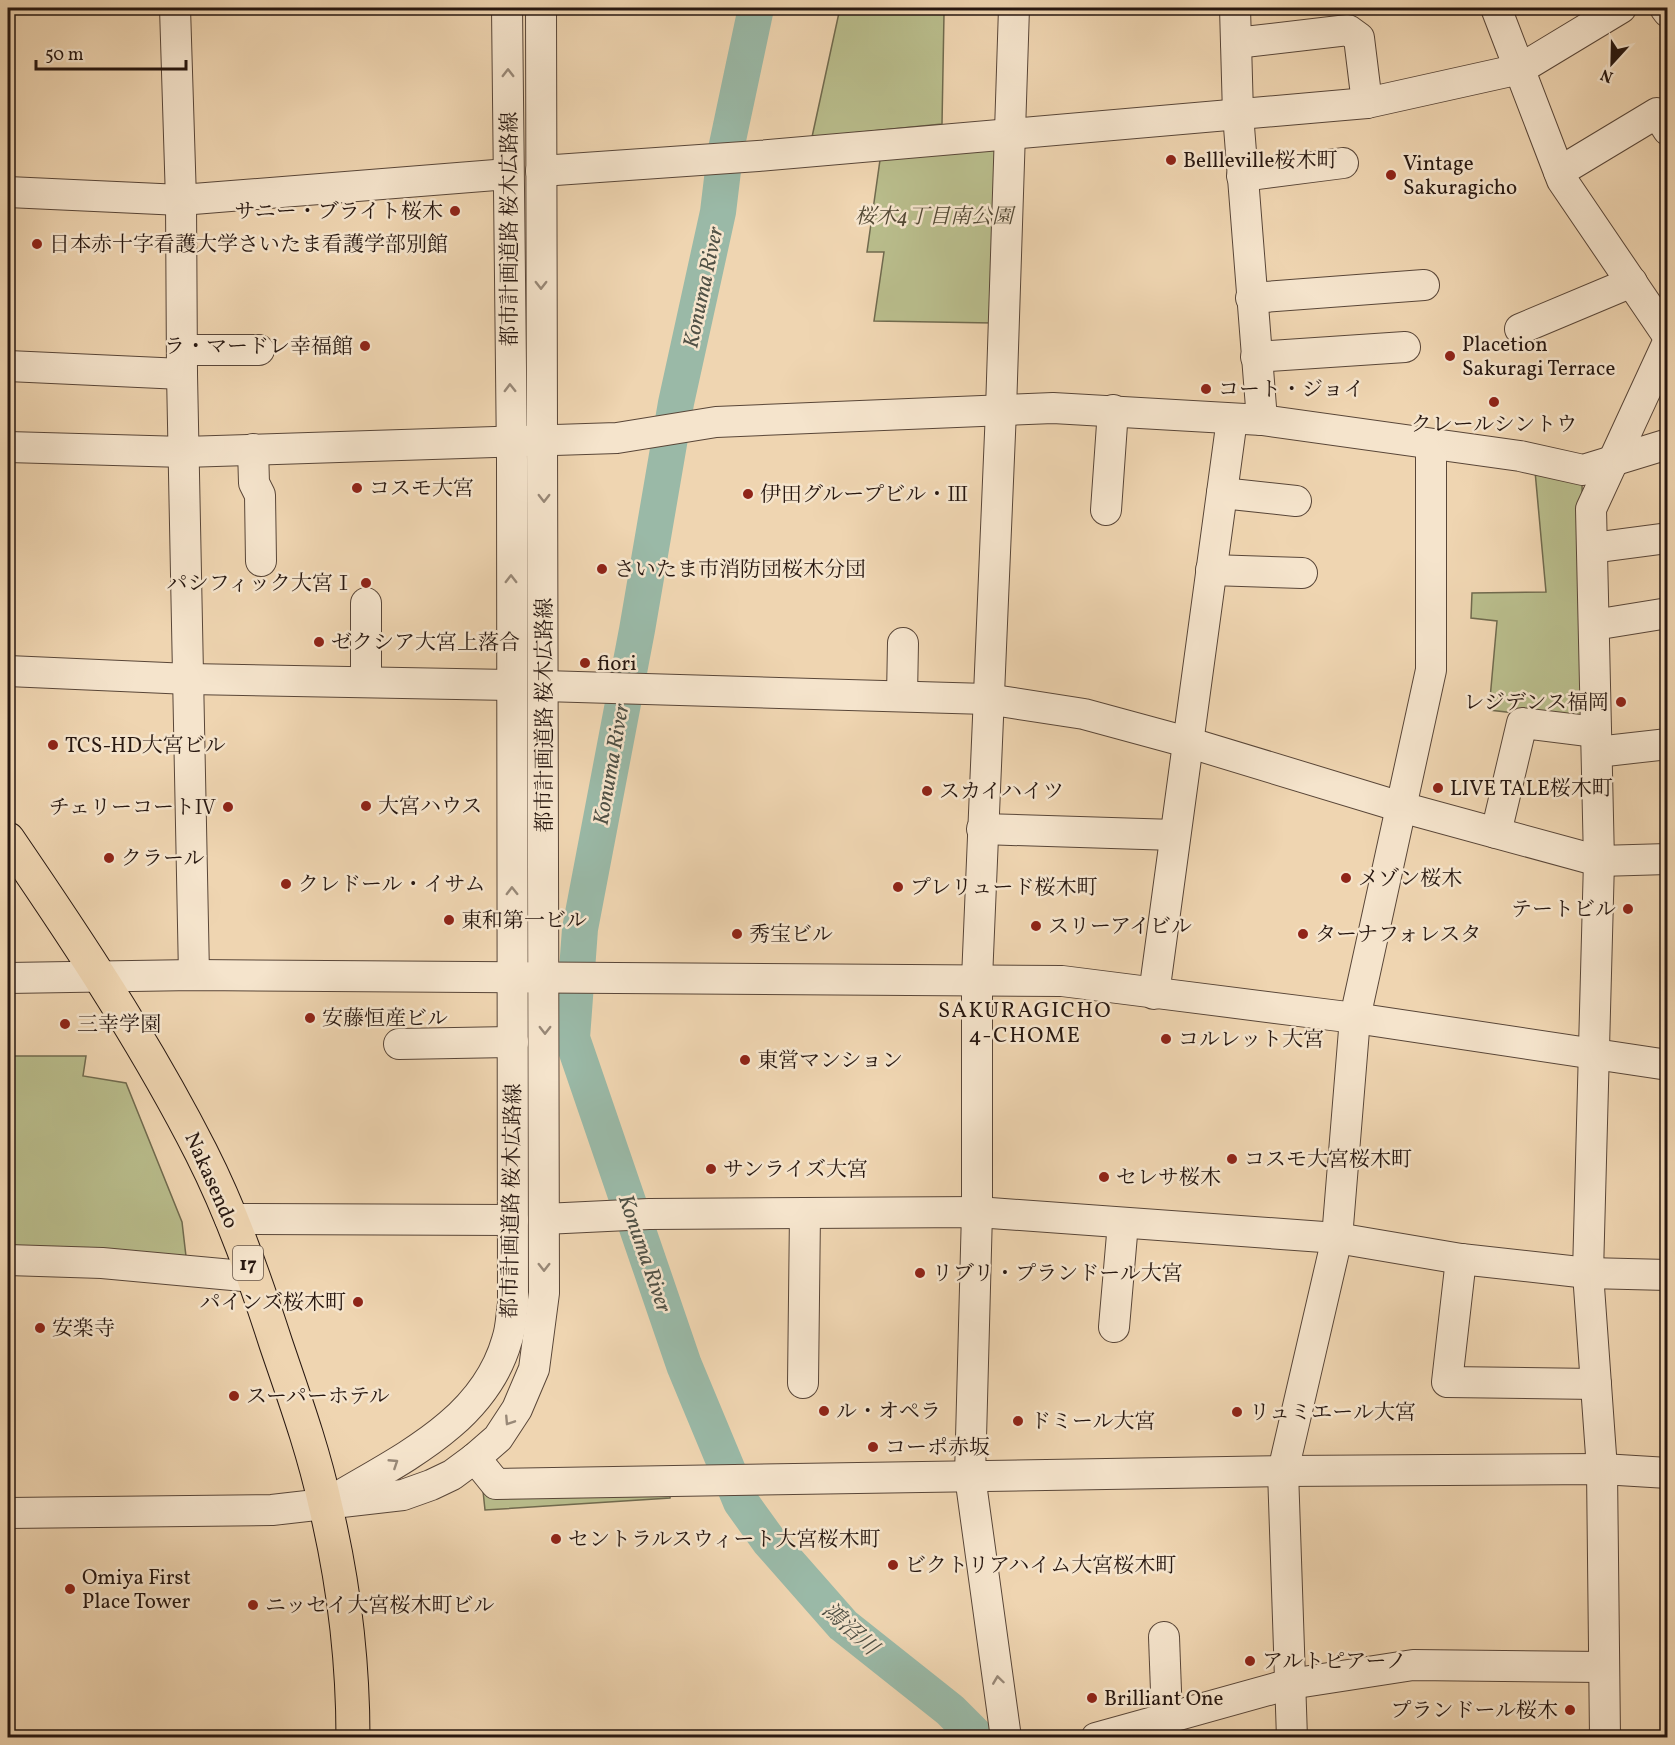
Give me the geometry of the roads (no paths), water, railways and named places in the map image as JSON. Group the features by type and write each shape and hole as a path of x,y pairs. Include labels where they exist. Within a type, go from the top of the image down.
{"highway":[{"name":"Nakasendo","path":"8,839 100,975 198,1145 254,1277 326,1504 346,1629 353,1693 353,1737"}],"street":[{"path":"175,8 182,200 182,362 194,975"},
{"name":"都市計画道路 桜木広路線","path":"326,1504 451,1426 472,1406 488,1385 508,1340 513,1304 511,441 507,8"},
{"name":"都市計画道路 桜木広路線","path":"326,1504 403,1495 452,1475 498,1438 517,1409 534,1369 544,1293 544,1219 567,978 544,686 541,8"},
{"path":"1006,1737 970,1476 977,1212 977,979 987,699 1001,410 1014,8"},
{"path":"1235,8 1242,176 1262,420"},
{"path":"1496,8 1559,172 1668,336"},
{"path":"541,171 758,156 1367,103 1520,69 1621,8"},
{"path":"1665,8 1668,12"},
{"path":"1236,43 1348,30 1359,38 1367,103"},
{"path":"1559,172 1657,113 1668,130"},
{"path":"1242,176 1342,163"},
{"path":"8,192 182,200 508,174"},
{"path":"1520,329 1632,282"},
{"path":"1251,298 1424,285"},
{"path":"1605,1737 1602,1469 1588,1273 1599,861 1591,509 1668,342"},
{"path":"1256,357 1405,347"},
{"path":"8,366 182,362 259,350"},
{"path":"8,447 184,452 616,438 716,422 1053,408 1262,420 1520,456 1583,470 1668,444"},
{"path":"1106,510 1113,410"},
{"path":"1154,994 1232,419"},
{"path":"1292,1737 1283,1471 1337,1238 1356,1018 1431,670 1431,445"},
{"path":"253,449 254,483 260,495 261,561"},
{"path":"1222,493 1296,501"},
{"path":"1592,548 1668,538"},
{"path":"1211,570 1302,573"},
{"path":"366,603 366,682"},
{"path":"1594,625 1668,613"},
{"path":"902,696 903,643"},
{"path":"8,671 189,678 511,685"},
{"path":"544,686 987,699 1084,714 1187,742 1401,807 1599,861 1668,859"},
{"path":"1496,833 1522,723 1596,742 1668,744"},
{"path":"982,829 1175,835"},
{"path":"8,978 194,975 1062,981 1356,1018 1668,1065"},
{"path":"399,1044 513,1042"},
{"path":"544,1219 635,1215 977,1212 1337,1238 1461,1259 1588,1273 1668,1275"},
{"path":"803,1383 805,1214"},
{"path":"230,1219 513,1220"},
{"path":"1114,1327 1124,1222"},
{"path":"1461,1259 1447,1382 1596,1384"},
{"path":"8,1260 102,1263 254,1277"},
{"path":"475,1458 496,1484 1283,1471 1602,1469 1668,1473"},
{"path":"8,1513 272,1510 326,1504"},
{"path":"1164,1638 1167,1718"},
{"path":"1096,1737 1290,1684 1413,1665 1604,1667"}],"waterway":[{"name":"Konuma River","path":"756,8 725,154 718,212 676,403 637,630 580,929 572,1038 684,1365 741,1502 769,1541 843,1625 950,1710 978,1738"}],"place":[{"name":"Bellleville桜木町","path":"1171,160"},
{"name":"Vintage Sakuragicho","path":"1391,175"},
{"name":"サニー・ブライト桜木","path":"455,211"},
{"name":"日本赤十字看護大学さいたま看護学部別館","path":"37,244"},
{"name":"ラ・マードレ幸福館","path":"365,346"},
{"name":"Placetion Sakuragi Terrace","path":"1450,356"},
{"name":"コート・ジョイ","path":"1206,389"},
{"name":"クレールシントウ","path":"1494,402"},
{"name":"コスモ大宮","path":"357,488"},
{"name":"伊田グループビル・Ⅲ","path":"748,494"},
{"name":"さいたま市消防団桜木分団","path":"602,569"},
{"name":"パシフィック大宮Ⅰ","path":"366,583"},
{"name":"ゼクシア大宮上落合","path":"319,642"},
{"name":"fiori","path":"585,663"},
{"name":"レジデンス福岡","path":"1621,702"},
{"name":"TCS-HD大宮ビル","path":"53,745"},
{"name":"LIVE TALE桜木町","path":"1438,788"},
{"name":"スカイハイツ","path":"927,791"},
{"name":"大宮ハウス","path":"366,806"},
{"name":"チェリーコートⅣ","path":"228,807"},
{"name":"クラール","path":"109,858"},
{"name":"メゾン桜木","path":"1346,878"},
{"name":"クレドール・イサム","path":"286,884"},
{"name":"プレリュード桜木町","path":"898,887"},
{"name":"テートビル","path":"1628,909"},
{"name":"東和第一ビル","path":"449,920"},
{"name":"スリーアイビル","path":"1036,926"},
{"name":"秀宝ビル","path":"737,934"},
{"name":"ターナフォレスタ","path":"1303,934"},
{"name":"安藤恒産ビル","path":"310,1018"},
{"name":"三幸学園","path":"65,1024"},
{"name":"コルレット大宮","path":"1166,1039"},
{"name":"東営マンション","path":"745,1060"},
{"name":"コスモ大宮桜木町","path":"1232,1159"},
{"name":"サンライズ大宮","path":"711,1169"},
{"name":"セレサ桜木","path":"1104,1177"},
{"name":"リブリ・プランドール大宮","path":"920,1273"},
{"name":"パインズ桜木町","path":"358,1302"},
{"name":"安楽寺","path":"40,1328"},
{"name":"スーパーホテル","path":"234,1396"},
{"name":"ル・オペラ","path":"824,1411"},
{"name":"リュミエール大宮","path":"1237,1412"},
{"name":"ドミール大宮","path":"1018,1421"},
{"name":"コーポ赤坂","path":"873,1447"},
{"name":"セントラルスウィート大宮桜木町","path":"556,1539"},
{"name":"ビクトリアハイム大宮桜木町","path":"893,1565"},
{"name":"Omiya First Place Tower","path":"70,1589"},
{"name":"ニッセイ大宮桜木町ビル","path":"253,1605"},
{"name":"アルトピアーノ","path":"1250,1661"},
{"name":"Brilliant One","path":"1092,1698"},
{"name":"プランドール桜木","path":"1570,1710"}],"district":[{"name":"SAKURAGICHO 4-CHOME","path":"1025,1022"}],"park label":[{"name":"桜木4丁目南公園","path":"934,216"}],"water label":[{"name":"鴻沼川","path":"851,1628"}]}
